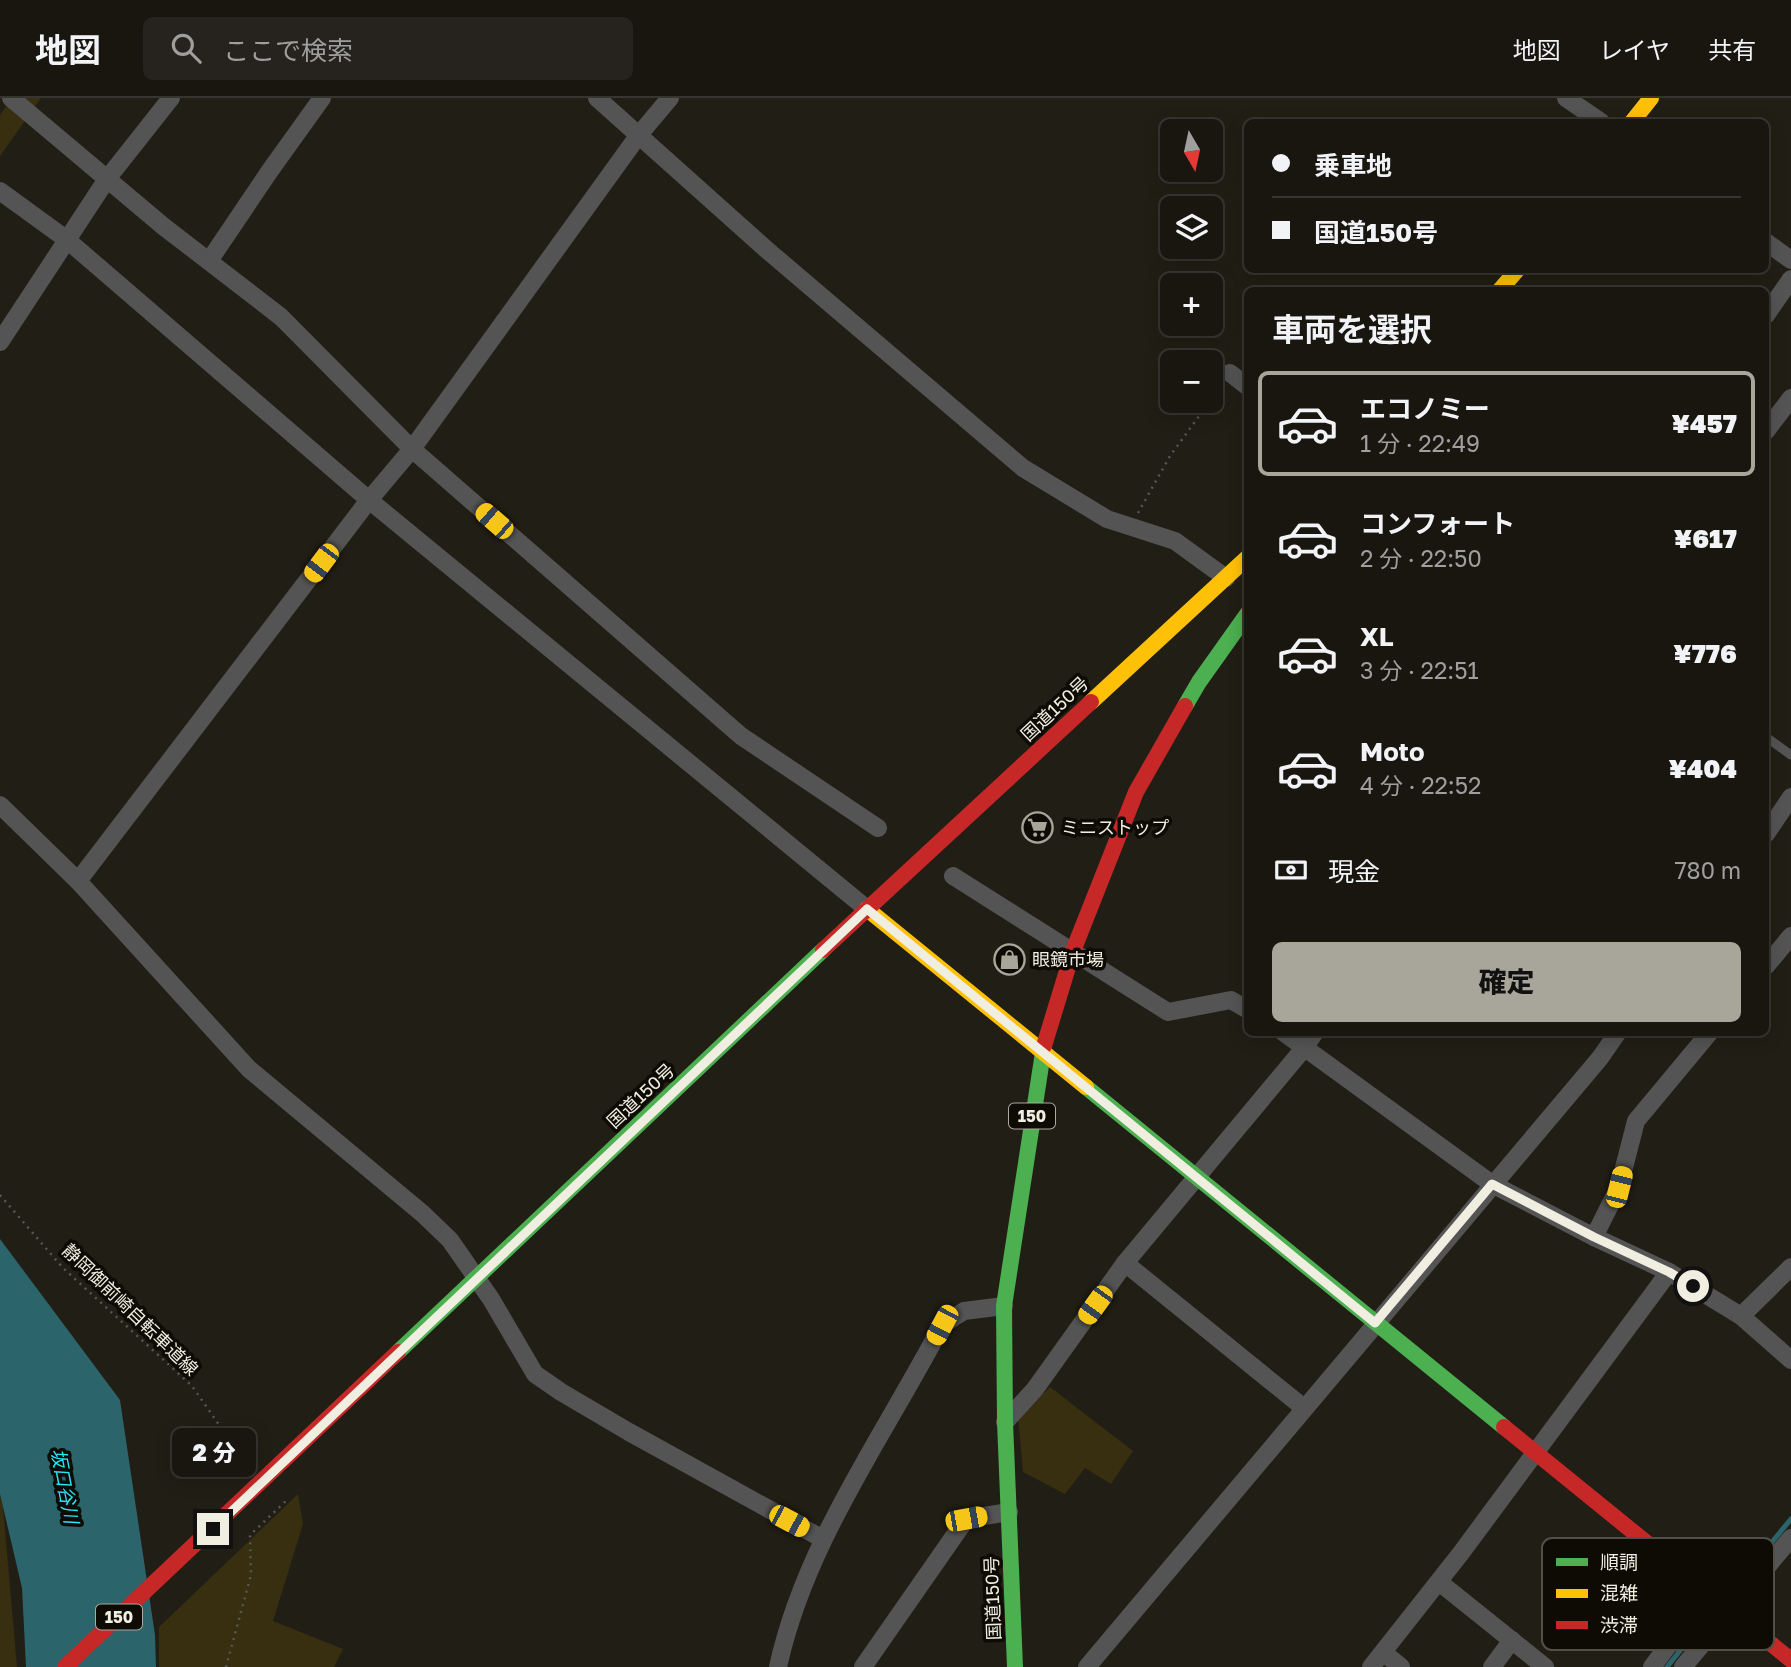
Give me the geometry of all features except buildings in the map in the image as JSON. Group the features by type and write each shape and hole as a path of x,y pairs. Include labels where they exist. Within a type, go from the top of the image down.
{"main road":[{"path":"1634,119 1651,98"},
{"path":"1503,287 1514,273"},
{"name":"国道150号","path":"65,1667 867,909 1244,561"},
{"name":"国道150号","path":"1015,1667 1005,1422 1004,1306 1042,1053 1073,951 1136,792 1199,682 1244,619"},
{"path":"867,909 1640,1538"},
{"path":"1774,1646 1791,1660"}],"street":[{"path":"11,98 107,179 281,317 412,449 741,737 878,828"},
{"path":"0,342 107,179 171,98"},
{"path":"209,261 322,98"},
{"path":"597,98 767,250 1023,468 1107,519 1175,541 1226,578"},
{"path":"78,881 369,500 412,449 638,136 670,98"},
{"path":"1566,98 1597,119"},
{"path":"0,191 66,239 369,500 867,909"},
{"path":"1769,244 1791,260"},
{"path":"1769,311 1791,279"},
{"path":"1230,373 1244,384"},
{"path":"1769,427 1791,398"},
{"path":"1769,830 1791,797"},
{"path":"0,805 78,881 249,1069 423,1213 456,1247 491,1299 535,1374 629,1432 822,1539"},
{"path":"953,876 1168,1012 1231,1000 1244,1008"},
{"path":"1769,959 1791,936"},
{"path":"1087,1667 1600,1058 1615,1036"},
{"path":"1594,1237 1619,1187 1636,1121 1707,1036"},
{"path":"1005,1422 1035,1389 1125,1263 1310,1040 1492,1184 1669,1272 1741,1316 1791,1360"},
{"path":"1125,1263 1304,1408"},
{"path":"1741,1316 1791,1267"},
{"path":"1371,1667 1536,1453 1669,1272"},
{"path":"778,1667 796,1603 822,1539 942,1325 964,1311 1004,1306"},
{"path":"863,1667 966,1519 1009,1512"},
{"path":"1774,1558 1791,1538"},
{"path":"1438,1582 1545,1667"},
{"path":"1492,1667 1511,1640"},
{"path":"1652,1667 1665,1650"},
{"path":"1683,1667 1697,1650"},
{"path":"1384,1653 1401,1667"}],"lane":[{"path":"1769,739 1791,755"}],"path":[{"path":"1130,526 1170,456 1201,413"},
{"name":"静岡御前崎自転車道線","path":"0,1195 63,1268 192,1386 236,1449"},
{"path":"226,1667 251,1574 250,1535 287,1500"}],"shaded area":[{"path":"12,98 41,98 0,156 0,115"},
{"path":"1050,1387 1133,1451 1111,1484 1085,1468 1065,1494 1023,1472 1018,1417"},
{"path":"0,1494 3,1507 17,1667 0,1667"},
{"path":"298,1494 303,1524 273,1621 343,1649 334,1667 159,1667 159,1627"}],"water":[{"name":"坂口谷川","path":"0,1239 120,1400 155,1635 156,1667 26,1667 22,1588 0,1494"}],"waterway":[{"path":"1774,1540 1791,1519"},
{"path":"1667,1667 1681,1650"}],"traffic: fast":[{"path":"1185,706 1244,619"},
{"path":"398,1352 823,950"},
{"path":"1015,1667 1005,1422 1004,1306 1044,1046"},
{"path":"1086,1087 1504,1427"}],"traffic: slow":[{"path":"1634,119 1651,98"},
{"path":"1503,287 1514,273"},
{"path":"1091,702 1244,561"},
{"path":"867,909 1086,1087"}],"traffic: jam":[{"path":"823,950 1091,702"},
{"path":"1044,1046 1073,951 1136,792 1185,706"},
{"path":"65,1667 398,1352"},
{"path":"1504,1427 1641,1538"},
{"path":"1774,1646 1791,1660"}],"place":[{"name":"ミニストップ","path":"1038,828"},
{"name":"眼鏡市場","path":"1009,960"}],"route":[{"path":"213,1529 867,909 1375,1323 1492,1184 1693,1286"}]}
